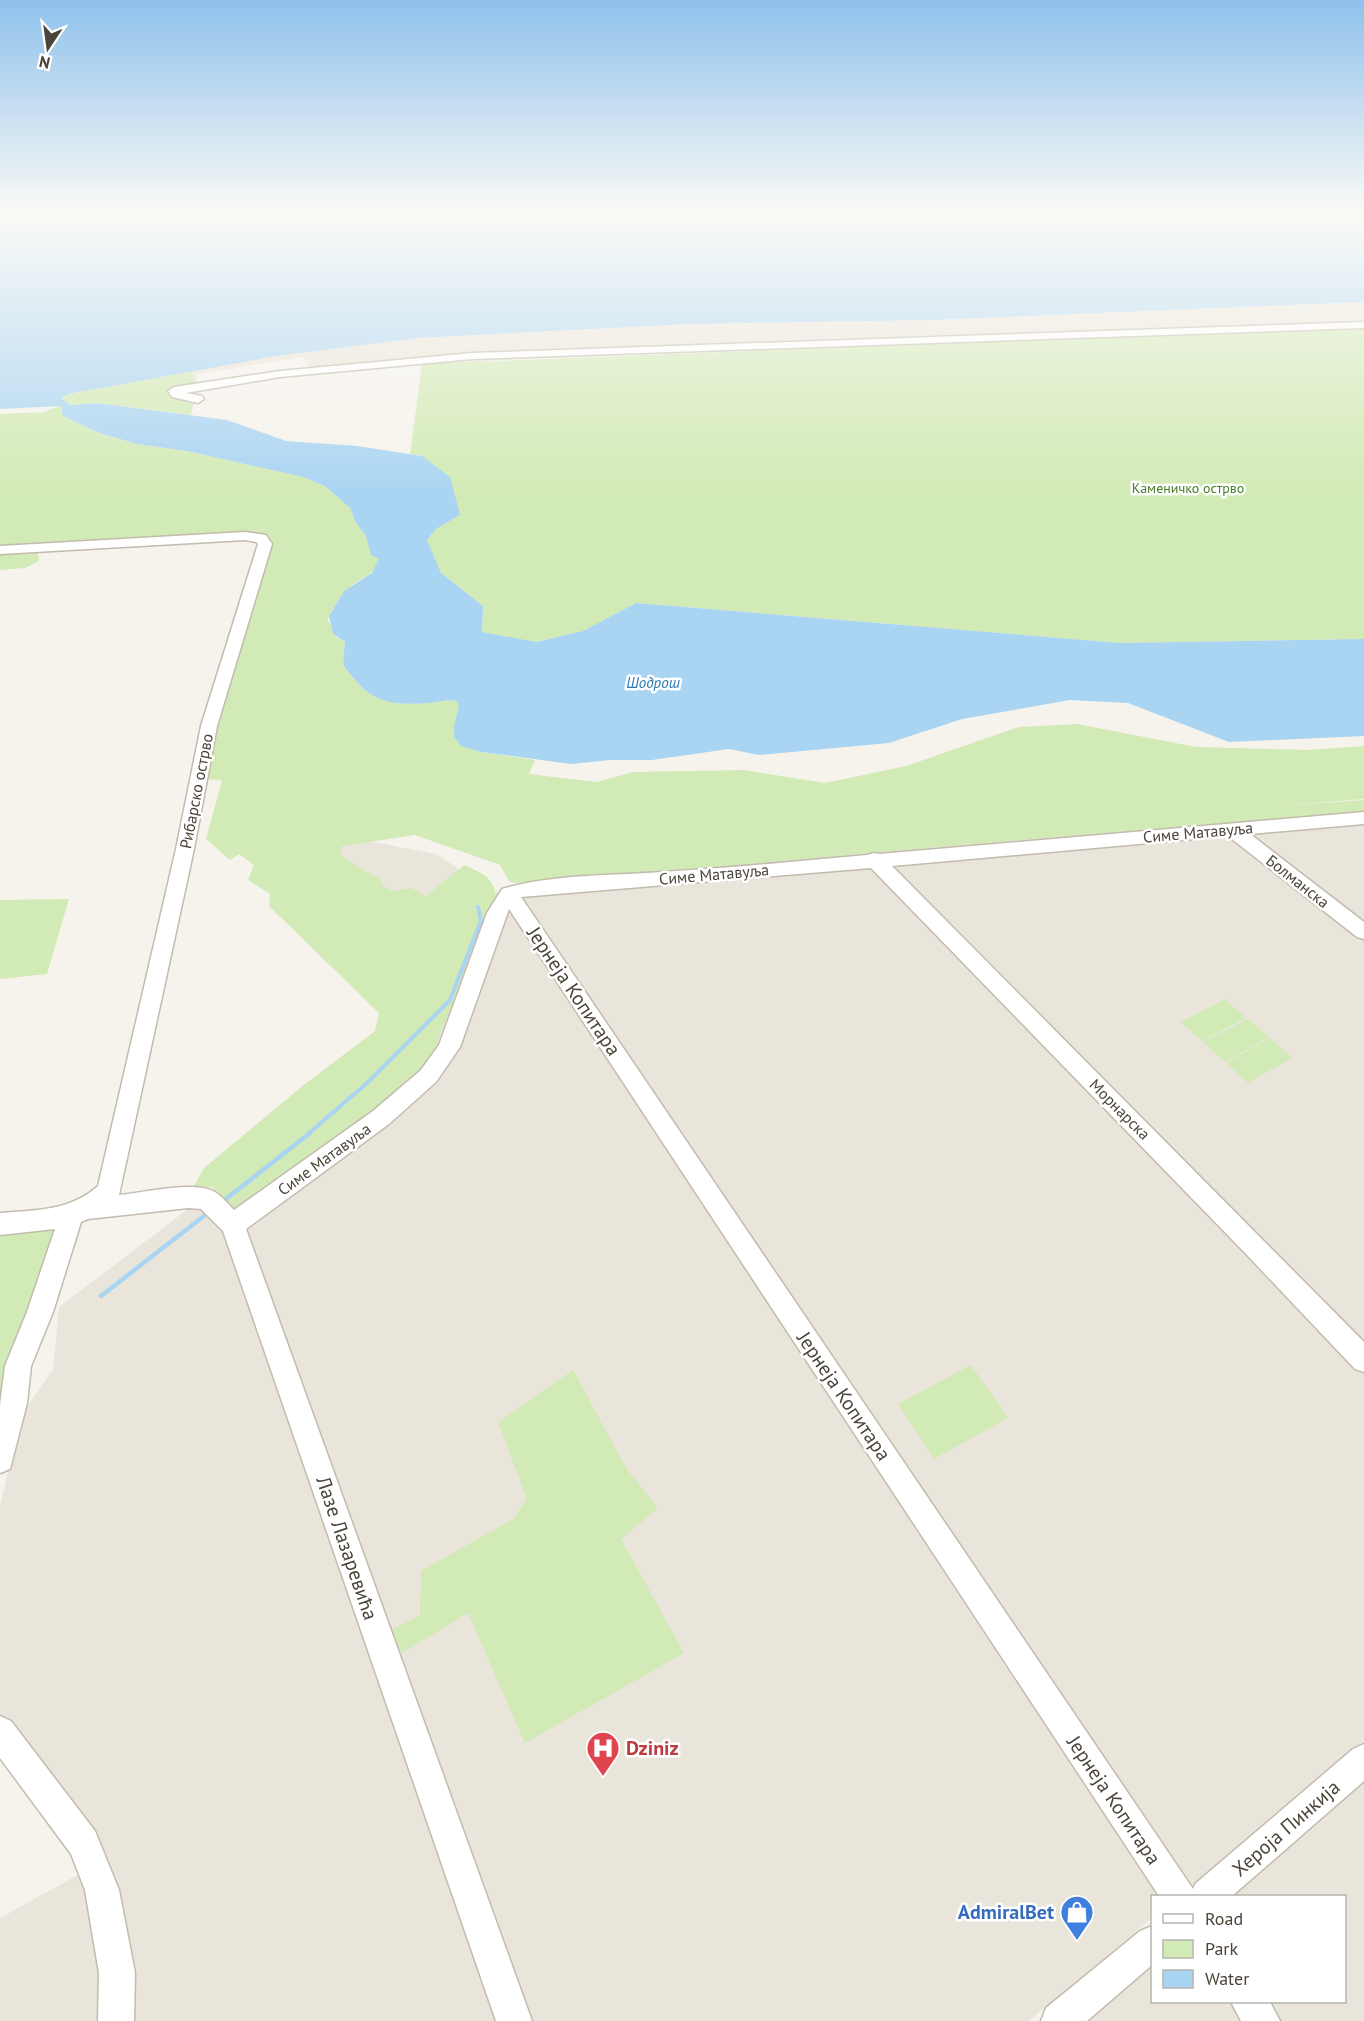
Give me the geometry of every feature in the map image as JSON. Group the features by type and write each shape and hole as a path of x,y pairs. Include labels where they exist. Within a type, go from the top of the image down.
{"street":[{"path":"198,399 176,394 174,391 280,374 472,356 1364,325"},
{"name":"Рибарско острво","path":"0,550 245,536 261,538 266,544 209,726 185,849 110,1191 78,1213"},
{"name":"Симе Матавуља","path":"221,1213 366,1128 437,1067 448,1047 497,914 509,894 526,889 555,886 1364,818"},
{"name":"Болманска","path":"1232,830 1364,932"},
{"name":"Морнарска","path":"874,859 1256,1247 1364,1360"},
{"name":"Јернеја Копитара","path":"509,894 1178,1895"},
{"path":"0,1224 188,1198 207,1199 221,1213"},
{"path":"0,1459 14,1403 18,1366 78,1213"},
{"name":"Лазе Лазаревића","path":"221,1213 514,2021"},
{"path":"0,1732 83,1843 102,1890 117,1972 116,2021"},
{"name":"Хероја Пинкија","path":"1208,1895 1364,1760"},
{"path":"1059,2021 1151,1944"},
{"path":"1250,2003 1262,2021"}],"shaded area":[{"path":"1261,306 1364,306 1364,327 556,357 312,372 303,357 197,374 196,389 192,371 276,356 418,338 690,324 934,320"},
{"path":"1364,807 1364,1741 1179,1895 1151,1895 1151,1919 1029,2021 126,2021 101,1864 0,1719 0,1505 23,1412 53,1370 59,1307 305,1120 412,1012 315,911 338,835 436,854 472,878 488,896 521,882"},
{"path":"1364,1774 1364,2021 1078,2021 1151,1956 1151,2003 1346,2003 1346,1895 1220,1895"},
{"path":"83,1872 107,2021 0,2021 0,1918"}],"green space":[{"name":"Каменичко острво","path":"1364,327 1364,639 1120,643 636,603 583,631 535,642 482,632 483,606 441,573 427,540 436,529 460,515 422,456 410,454 422,364"},
{"path":"192,371 196,389 191,415 97,403 70,405 61,398 68,394"},
{"path":"62,406 65,417 99,433 137,444 187,451 303,477 325,486 350,508 356,523 366,536 371,554 379,559 371,573 353,584 343,595 328,620 336,637 345,642 343,664 345,667 365,690 381,700 409,704 458,701 454,726 457,742 481,752 535,760 529,774 596,782 633,772 743,770 825,783 906,766 1019,727 1077,724 1196,747 1308,750 1364,746 1364,799 1278,806 1364,800 1364,814 1053,837 519,884 509,881 500,865 415,835 342,846 340,852 349,861 381,880 381,884 392,891 411,888 426,896 464,865 482,873 490,880 496,897 431,1057 388,1101 237,1212 212,1187 194,1186 204,1168 305,1084 375,1031 379,1013 269,906 270,894 248,880 254,865 239,854 230,860 206,839 222,780 199,779 271,547 268,538 256,533 238,532 37,544 39,561 25,568 0,570 0,414 44,412"},
{"path":"69,899 47,974 0,979 0,900"},
{"path":"1225,999 1246,1018 1202,1041 1181,1022"},
{"path":"1248,1019 1269,1037 1225,1062 1203,1042"},
{"path":"1270,1038 1292,1058 1248,1083 1226,1063"},
{"path":"50,1229 59,1234 19,1333 0,1400 0,1235"},
{"path":"971,1365 1008,1418 934,1459 898,1404"},
{"path":"573,1370 626,1468 658,1508 621,1539 684,1653 525,1743 468,1613 402,1653 391,1630 420,1615 421,1571 513,1519 527,1499 498,1422"}],"water":[{"name":"Шодрош","path":"0,306 1261,306 934,320 690,324 418,338 276,356 68,394 61,398 70,405 97,403 227,420 286,441 357,446 422,456 450,477 460,515 436,529 427,540 441,573 483,606 482,632 536,642 583,631 636,603 1120,643 1364,639 1364,736 1229,742 1128,703 1070,700 962,719 889,743 759,755 729,749 652,760 610,760 571,764 481,752 461,746 454,737 459,706 457,701 410,704 382,700 365,690 345,668 343,661 345,642 333,634 329,616 344,591 372,573 379,559 371,555 366,536 356,523 350,508 325,486 303,477 187,451 137,444 99,433 65,417 62,414 62,406 0,409"}],"waterway":[{"path":"308,1134 367,1083 450,1000 481,921 478,907"},
{"path":"222,1202 310,1133"},
{"path":"101,1296 209,1212"}],"place":[{"name":"Dziniz","path":"603,1777"},
{"name":"AdmiralBet","path":"1077,1941"}]}
